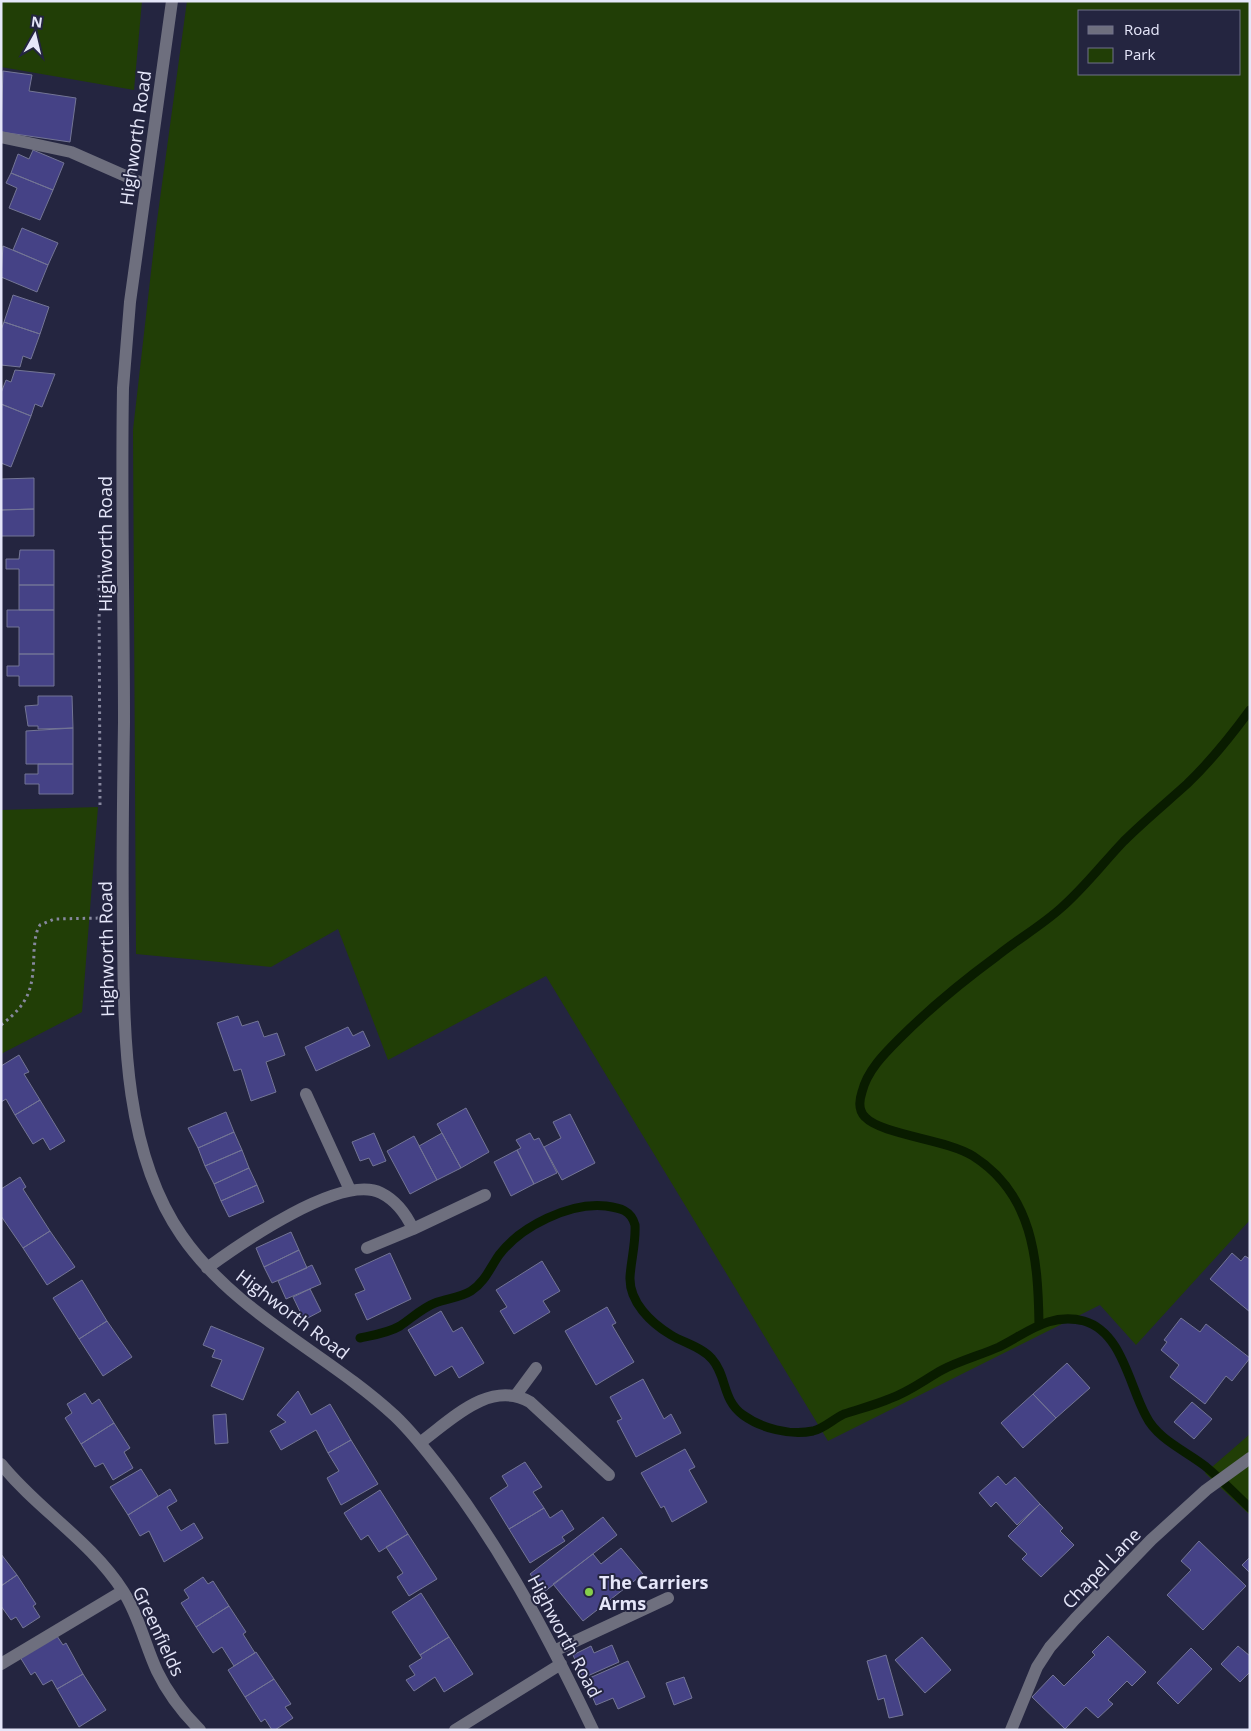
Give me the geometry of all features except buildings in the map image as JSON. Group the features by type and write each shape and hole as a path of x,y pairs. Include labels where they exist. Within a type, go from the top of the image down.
{"street":[{"name":"Highworth Road","path":"172,1 125,342 123,388 123,918 126,1044 136,1119 143,1150 155,1187 168,1214 207,1268 239,1298 357,1383 421,1442 477,1517 531,1606 593,1730"},
{"path":"1,138 71,152 146,185"},
{"path":"306,1094 350,1190"},
{"path":"207,1268 244,1241 304,1208 350,1190 367,1189 380,1192 405,1211 413,1229"},
{"path":"367,1248 413,1229 485,1195"},
{"path":"516,1396 536,1368"},
{"path":"421,1442 476,1402 490,1397 516,1396 530,1402 610,1475"},
{"name":"Chapel Lane","path":"1011,1730 1037,1668 1050,1647 1144,1547 1206,1490 1250,1458"},
{"name":"Greenfields","path":"1,1464 32,1498 96,1556 123,1591 135,1613 157,1671 168,1692 182,1712 200,1730"},
{"path":"1,1664 123,1591"},
{"path":"554,1651 668,1598"},
{"path":"455,1730 561,1664"}],"path":[{"path":"1,1025 16,1013 26,1000 32,984 35,935 40,925 54,919 123,918"}],"green space":[{"path":"1,1 142,1 134,90 1,67"},
{"path":"187,1 1250,1 1250,1220 1136,1345 1100,1305 828,1441 546,976 388,1060 338,929 271,967 136,954 133,430 156,228"},
{"path":"98,807 82,1012 1,1054 1,810"},
{"path":"1250,1434 1250,1515 1205,1473"}],"waterway":[{"path":"1039,1324 1037,1276 1028,1230 1020,1209 1008,1189 993,1171 973,1156 961,1150 900,1133 873,1123 865,1117 860,1108 864,1084 882,1057 922,1017 972,975 1046,921 1086,884 1124,841 1204,767 1250,710"},
{"path":"360,1338 381,1334 400,1326 430,1305 471,1291 484,1279 508,1244 547,1218 577,1208 606,1206 628,1213 635,1225 630,1277 633,1295 637,1303 649,1318 663,1330 708,1355 717,1366 731,1402 736,1409 758,1424 785,1432 813,1431 844,1414 896,1396 942,1370 999,1347 1039,1325 1060,1319 1084,1321 1097,1327 1116,1348 1146,1416 1157,1431 1172,1444 1205,1466 1250,1508"}],"place":[{"name":"The Carriers Arms","path":"589,1592"}]}
